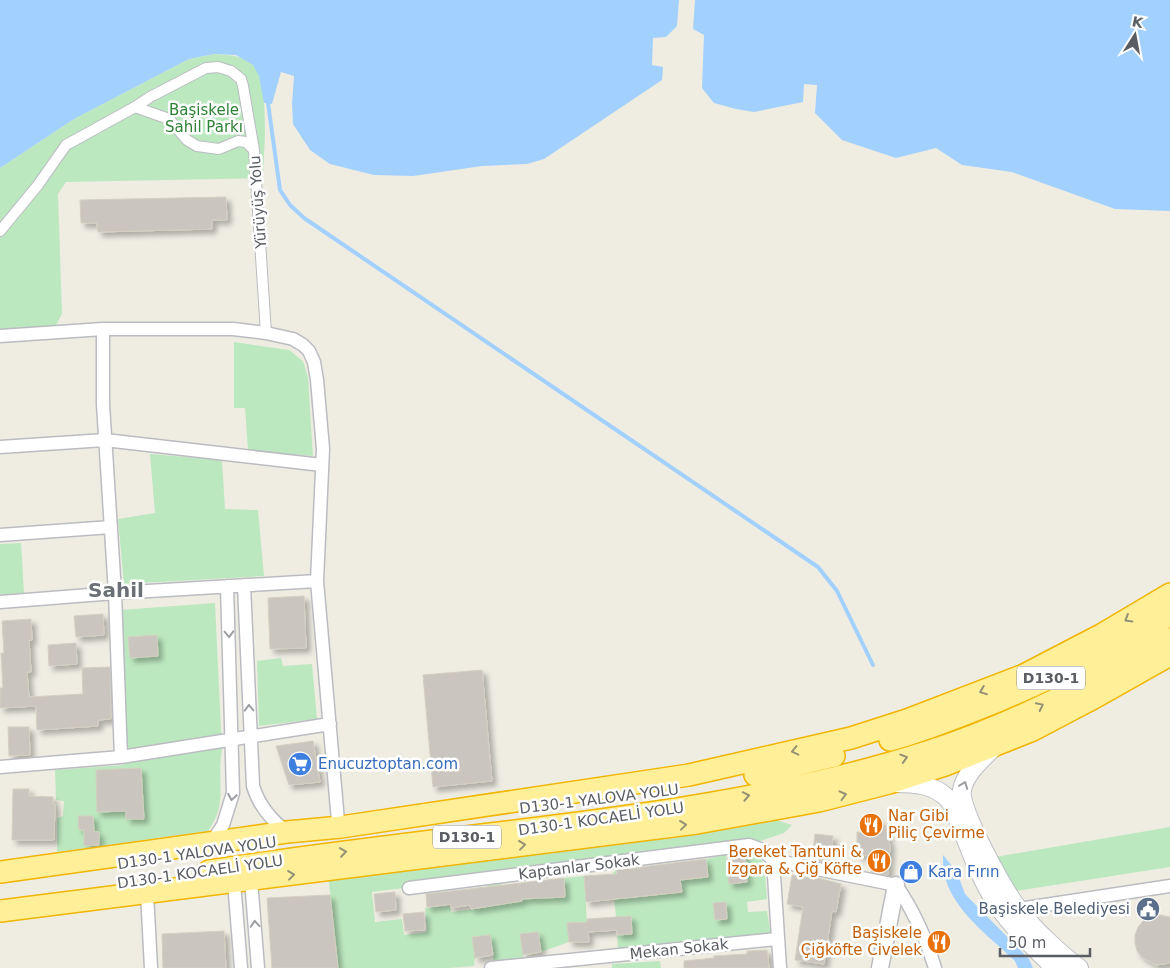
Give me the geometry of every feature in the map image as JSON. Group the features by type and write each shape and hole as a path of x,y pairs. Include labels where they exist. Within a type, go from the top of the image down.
{"highway":[{"path":"0,872 341,826 689,775 850,738 907,720 1024,675 1102,635 1170,594"},
{"name":"D130-1 YALOVA YOLU","path":"2,900 126,864 294,839 697,786 803,764 927,730 1036,685 1103,653 1169,615"},
{"name":"D130-1 KOCAELİ YOLU","path":"2,900 242,866 667,811 840,777 961,740 1033,709 1170,639"},
{"path":"2,900 146,893 698,823 819,801 889,784 945,765 1033,730 1170,655"},
{"path":"616,834 667,811"},
{"path":"0,872 126,864"}],"main road":[{"path":"997,744 969,774 961,792 964,804 1010,910 1015,927 1055,968"},
{"path":"889,784 910,783 930,787 950,800 976,866 992,898 1036,929 1073,966"}],"street":[{"name":"Yürüyüş Yolu","path":"0,231 38,185 66,145 150,97 206,68 231,71 241,78 254,150 266,333"},
{"path":"135,107 169,119 180,129 187,140 197,146 219,149 238,141 246,142 254,150"},
{"path":"103,329 102,372 115,593 120,757"},
{"path":"0,336 103,329 233,329 293,339 309,351 314,362 318,389 322,449 317,581 338,821 341,826"},
{"path":"0,447 106,440 322,465"},
{"path":"0,535 111,527"},
{"path":"0,602 317,581"},
{"path":"244,585 252,778 255,793 266,812 287,832"},
{"path":"212,842 223,825 233,793 227,586"},
{"path":"0,768 120,757 330,724"},
{"name":"Kaptanlar Sokak","path":"409,888 749,845 763,850 773,860"},
{"path":"780,968 773,860 896,885 909,904 919,924 935,968"},
{"path":"241,968 243,881"},
{"path":"243,881 258,968"},
{"path":"880,968 896,885"},
{"path":"1010,910 1170,886"},
{"path":"146,893 151,968"},
{"name":"Mekan Sokak","path":"498,968 777,939"}],"green space":[{"name":"Başiskele Sahil Parkı","path":"214,54 236,56 246,60 254,66 259,76 265,120 263,178 66,182 58,194 62,314 55,327 0,329 0,168 74,119 189,59"},
{"path":"234,342 289,350 303,361 308,377 313,456 248,450 245,408 234,408"},
{"path":"150,454 222,460 225,509 258,510 264,576 124,584 118,519 155,513"},
{"path":"21,543 24,593 0,595 0,544"},
{"path":"215,603 222,750 221,791 218,811 208,831 57,852 57,818 63,816 64,801 56,800 55,770 124,765 120,610"},
{"path":"281,658 283,666 312,664 317,719 259,726 257,661"},
{"path":"756,819 779,821 792,825 784,833 749,845 372,892 375,922 402,919 404,935 427,932 425,908 450,906 451,912 489,907 487,885 501,883 504,903 522,901 523,899 565,897 564,878 584,876 587,922 567,923 569,942 541,952 538,932 520,934 524,962 494,964 490,935 472,937 475,958 474,966 449,968 338,968 328,873"},
{"path":"1170,827 1170,867 1009,892 989,858"},
{"path":"745,852 761,858 764,864 767,899 747,902 748,912 767,911 771,936 618,952 617,935 632,934 631,917 616,917 612,874 617,869 619,899 637,898 635,868 640,867 642,897 660,895 658,865 661,863 664,893 682,892 680,880 708,877 706,859 726,854 729,883 747,882"},
{"path":"660,961 661,968 612,968 612,964"}],"water":[{"path":"0,0 679,0 677,26 666,37 653,38 652,65 663,67 662,80 544,159 527,164 482,166 413,176 374,175 330,164 310,150 293,124 294,76 281,72 272,104 264,103 259,76 253,65 236,55 214,54 189,59 74,119 0,168"},
{"path":"695,0 1170,0 1170,211 1115,209 1012,172 962,165 936,148 896,158 842,140 815,113 817,85 804,84 803,102 754,112 714,103 702,88 704,35 693,29"},
{"path":"943,855 957,872 965,894 1029,959 1033,968 1018,968 1015,961 973,922 955,900 944,874"}],"building":[{"path":"226,197 227,220 212,220 212,229 98,232 97,223 81,223 80,200"},
{"path":"304,596 306,648 270,649 268,598"},
{"path":"103,614 104,635 76,637 74,616"},
{"path":"31,619 32,640 29,640 31,672 27,672 29,697 83,694 82,668 110,667 111,719 98,720 98,726 37,730 36,706 0,708 0,688 3,688 1,653 4,653 2,621"},
{"path":"157,635 158,656 130,658 128,637"},
{"path":"76,643 77,664 49,666 48,645"},
{"path":"482,670 492,781 433,787 423,675"},
{"path":"8,727 29,727 30,755 9,756"},
{"name":"Enucuztoptan.com","path":"313,741 320,782 289,785 276,746"},
{"path":"141,768 144,819 126,819 126,811 97,812 96,770"},
{"path":"13,789 29,789 29,796 53,797 53,804 55,804 54,840 12,840"},
{"path":"871,814 885,825 890,846 888,875 871,872 873,856 857,855 857,832 871,832"},
{"path":"78,816 93,816 94,832 99,832 99,845 84,846 84,830 79,830"},
{"path":"815,834 833,836 830,863 812,860"},
{"path":"745,854 747,882 729,884 727,856"},
{"path":"706,859 708,877 680,880 682,892 586,902 584,876 617,874 617,870"},
{"path":"792,875 811,878 811,876 841,884 836,912 832,911 824,964 795,960 803,907 787,904"},
{"path":"564,878 565,897 522,899 522,901 471,909 470,905 451,908 451,904 427,907 426,894"},
{"path":"395,892 396,910 376,912 374,894"},
{"path":"330,895 338,968 272,968 267,898"},
{"path":"726,902 727,919 715,920 713,903"},
{"path":"424,912 425,930 405,931 403,914"},
{"path":"631,916 632,934 617,935 617,930 588,932 589,942 569,942 567,923 587,922 587,919"},
{"path":"1151,916 1170,917 1170,963 1156,965 1142,957 1137,951 1135,935 1138,927 1144,920"},
{"path":"224,931 226,968 163,968 162,934"},
{"path":"538,932 541,952 523,955 520,934"},
{"path":"490,935 493,955 475,958 472,937"},
{"path":"767,950 769,968 684,968 684,961 714,958 714,956 747,954 747,951"}],"waterway":[{"path":"268,103 280,190 290,205 304,218 818,567 837,591 873,665"}],"place":[{"name":"Enucuztoptan.com","path":"300,764"},
{"name":"Nar Gibi Piliç Çevirme","path":"871,825"},
{"name":"Bereket Tantuni & Izgara & Çiğ Köfte","path":"879,861"},
{"name":"Kara Fırın","path":"911,872"},
{"name":"Başiskele Belediyesi","path":"1148,909"},
{"name":"Başiskele Çiğköfte Civelek","path":"939,942"}],"district":[{"name":"Sahil","path":"116,590"}]}
